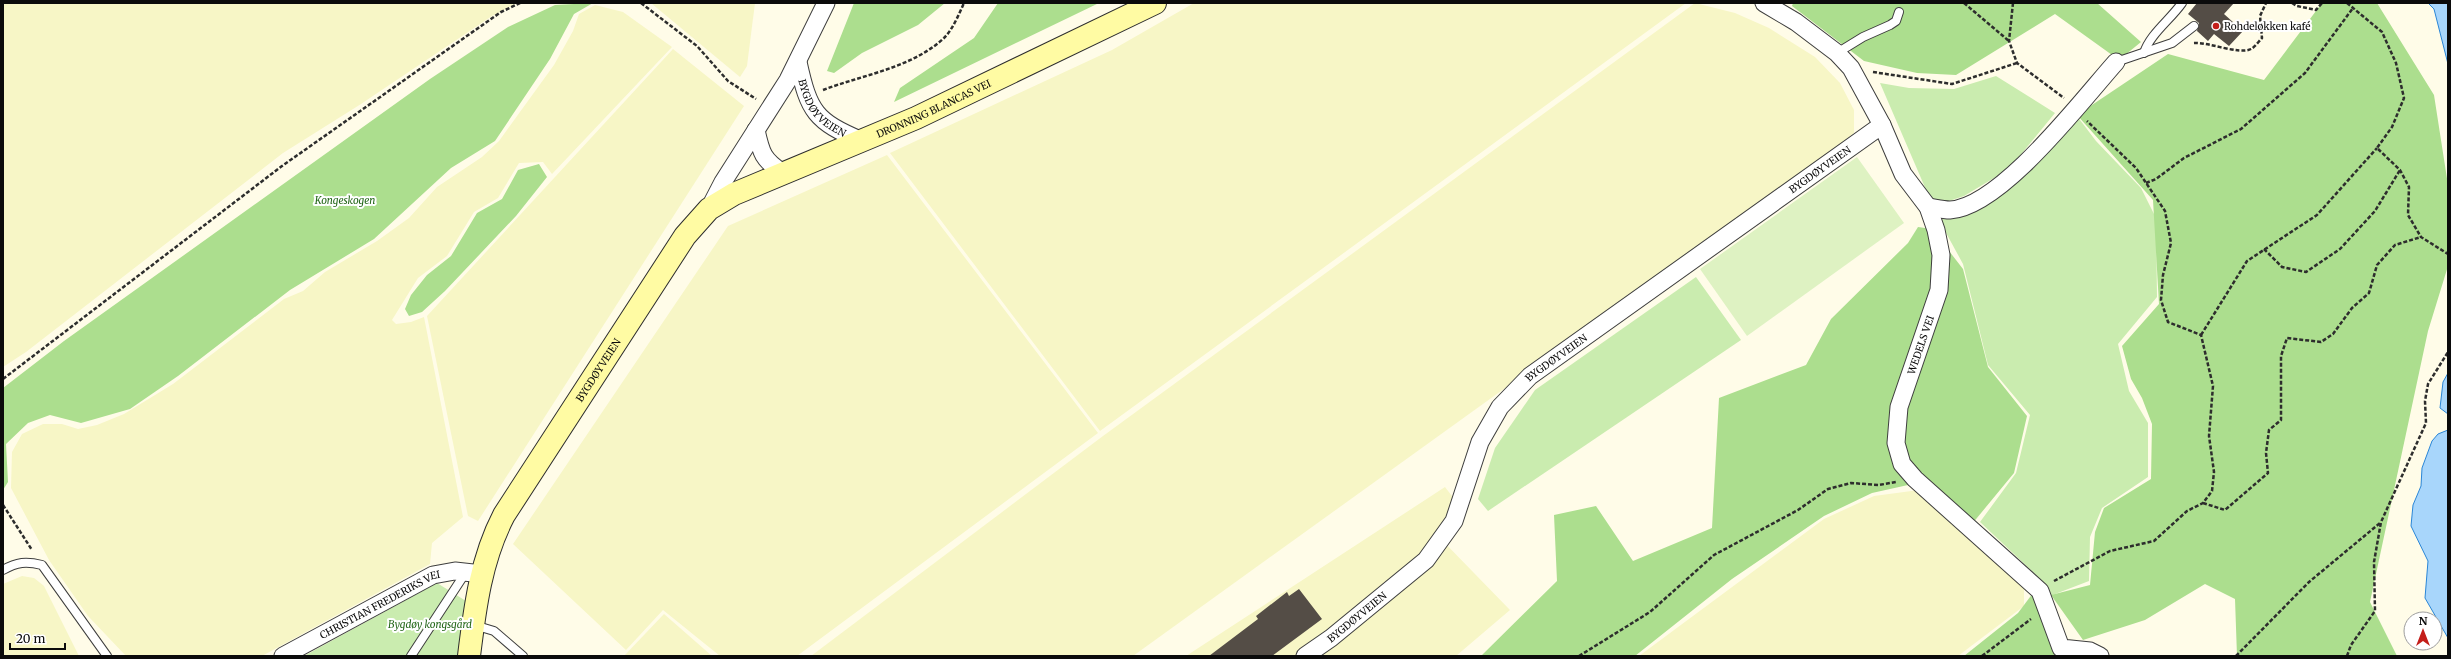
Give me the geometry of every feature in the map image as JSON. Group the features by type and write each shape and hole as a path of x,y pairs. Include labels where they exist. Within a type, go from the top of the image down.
{"street":[{"name":"BYGDØYVEIEN","path":"469,656 473,624 474,572 517,493 685,236 709,209 723,182 798,62 826,3"},
{"name":"DRONNING BLANCAS VEI","path":"709,209 734,194 930,112 1155,3"},
{"name":"WEDELS VEI","path":"1764,3 1796,22 1837,54 1851,68 1882,125 1903,174 1928,208 1936,230 1941,255 1939,290 1899,407 1896,443 1902,464 1915,479 2040,591"},
{"name":"BYGDØYVEIEN","path":"798,62 806,98 817,115 831,127 862,141"},
{"path":"1928,208 1950,210 1981,197 2017,172 2116,62"},
{"name":"BYGDØYVEIEN","path":"1305,656 1331,638 1426,560 1454,521 1480,442 1500,407 1530,376 1882,125"},
{"path":"756,130 764,157 770,165 783,173"},
{"name":"CHRISTIAN FREDERIKS VEI","path":"283,656 432,575 474,572"},
{"path":"2040,591 2061,648 2090,651 2100,656"}],"lane":[{"path":"2144,54 2147,42 2172,17 2182,3"},
{"path":"1837,54 1863,37 1896,21 1899,12"},
{"path":"2116,62 2144,54 2172,43 2194,26"},
{"path":"3,563 13,564 27,561 42,565 107,656"},
{"path":"3,570 13,564"},
{"path":"411,656 474,572"},
{"path":"473,624 494,631 523,656"}],"path":[{"path":"3,380 282,166 501,12 520,3"},
{"path":"641,3 697,46 728,81 771,107"},
{"path":"816,93 901,64 928,49 945,37 964,3"},
{"path":"1964,3 2009,41"},
{"path":"2013,3 2009,41 2017,63 2076,107 2096,131 2136,168 2165,211 2171,243 2163,275 2161,300 2168,322 2201,335"},
{"path":"2172,43 2205,42 2241,51 2251,49 2262,38 2260,16 2266,3"},
{"path":"2292,3 2316,10 2322,3"},
{"path":"1982,656 2030,621 2040,591 2046,585 2110,551 2154,541 2187,510 2203,504 2212,491 2214,472 2209,436 2213,386 2201,335 2247,261 2317,215 2377,148 2392,127 2404,98 2396,63 2382,32 2347,3"},
{"path":"2146,183 2156,179 2184,158 2241,129 2305,73 2352,8"},
{"path":"1851,68 1952,84 2017,63"},
{"path":"2377,148 2400,170 2409,187 2408,215 2421,238 2448,254"},
{"path":"2264,249 2282,267 2306,272 2340,249 2375,211 2400,170"},
{"path":"2203,504 2225,510 2268,473 2266,453 2270,430 2281,420 2281,356 2287,338 2320,342 2333,334 2352,308 2369,293 2377,265 2395,245 2421,238"},
{"path":"2347,656 2351,645 2375,611 2374,562 2381,522 2426,423 2425,401 2428,384 2448,352"},
{"path":"1579,656 1650,612 1714,555 1798,510 1828,489 1851,483 1879,485 1915,479"},
{"path":"3,504 42,565"},
{"path":"2236,656 2309,582 2381,522"}],"green space":[{"path":"3,3 517,3 492,16 361,104 283,153 26,352 3,367"},
{"name":"Kongeskogen","path":"593,3 574,14 550,59 495,141 451,168 374,239 290,290 178,376 130,409 81,423 50,415 28,423 6,444 8,482 3,490 3,388 64,341 430,79 508,27 555,5"},
{"path":"651,3 755,3 747,66 740,77"},
{"path":"854,3 945,3 918,25 862,53 834,73 827,71"},
{"path":"998,3 1099,3 894,102 900,88 974,38"},
{"path":"1194,3 1686,3 1100,431 890,153 1112,50"},
{"path":"1695,3 1735,13 1769,28 1815,57 1840,83 1854,110 1854,133 1816,164 1133,656 811,656 1103,436"},
{"path":"1793,3 2097,3 2141,42 2119,60 2055,14 1956,75 1917,73 1864,61 1792,6"},
{"path":"2322,3 2377,3 2434,95 2448,185 2448,266 2428,331 2370,602 2397,656 2237,656 2235,599 2205,584 2145,620 2083,640 2051,595 2090,585 2095,532 2104,508 2151,479 2152,424 2142,398 2131,379 2122,346 2159,304 2153,200 2077,115 2168,54 2264,80"},
{"path":"595,5 623,12 672,47 552,174 543,162 519,163 498,198 474,212 447,256 418,278 392,320 396,324 411,322 424,317 463,517 432,543 430,564 262,656 126,656 88,616 49,560 11,488 12,452 22,434 43,424 62,424 78,429 97,425 124,414 173,384 284,299 303,291 325,272 377,241 409,218 437,187 482,157 499,141 554,65 573,31 579,14"},
{"path":"673,49 744,106 478,521 468,516 427,316"},
{"path":"1996,76 2055,113 2009,169 1964,196 1943,203 1930,199 1880,83 1909,88 1954,89"},
{"path":"2077,116 2096,141 2141,188 2156,218 2157,297 2118,344 2129,391 2148,423 2148,477 2102,508 2090,537 2089,581 2050,596 2036,575 1980,522 2016,473 2030,415 1988,365 1963,264 1939,220 1974,211 2026,175"},
{"path":"887,155 1098,433 797,656 720,656 663,610 626,650 513,544 728,226"},
{"path":"1857,157 1904,223 1747,336 1700,269"},
{"path":"539,164 547,177 516,216 445,291 422,312 409,316 405,309 411,295 427,275 451,256 477,213 502,199 518,170"},
{"path":"1918,227 1932,229 1963,269 1988,367 2027,416 2014,473 1972,524 1926,481 1872,493 1824,516 1732,579 1635,656 1481,656 1557,581 1554,515 1596,506 1633,561 1712,528 1719,398 1806,365 1831,319 1908,243"},
{"path":"1696,277 1741,340 1488,511 1478,499 1495,448 1535,390"},
{"path":"1445,487 1455,500 1438,536 1510,610 1456,656 1186,656"},
{"path":"1919,490 2024,588 2024,606 1958,656 1639,656 1824,519 1874,496"},
{"path":"22,576 34,578 44,586 79,656 3,656 3,584"},
{"name":"Bygdøy kongsgård","path":"437,583 466,601 459,656 304,656"},
{"path":"2033,593 2056,652 2053,656 1964,656 2018,613"},
{"path":"664,614 712,656 624,656"}],"water":[{"path":"2428,3 2448,3 2448,64 2434,9"},
{"path":"2448,373 2448,414 2440,408 2443,382"},
{"path":"2448,430 2448,638 2443,629 2443,611 2432,611 2425,598 2428,561 2411,526 2413,505 2421,486 2422,468 2432,441 2438,434"}],"building":[{"path":"2197,3 2234,3 2224,14 2243,31 2229,46 2214,34 2208,41 2197,31 2199,23 2188,14"},
{"path":"1299,589 1322,619 1272,656 1209,656 1258,619 1256,616 1287,592 1289,596"}],"place":[{"name":"Rohdeløkken kafé","path":"2216,26"}]}
